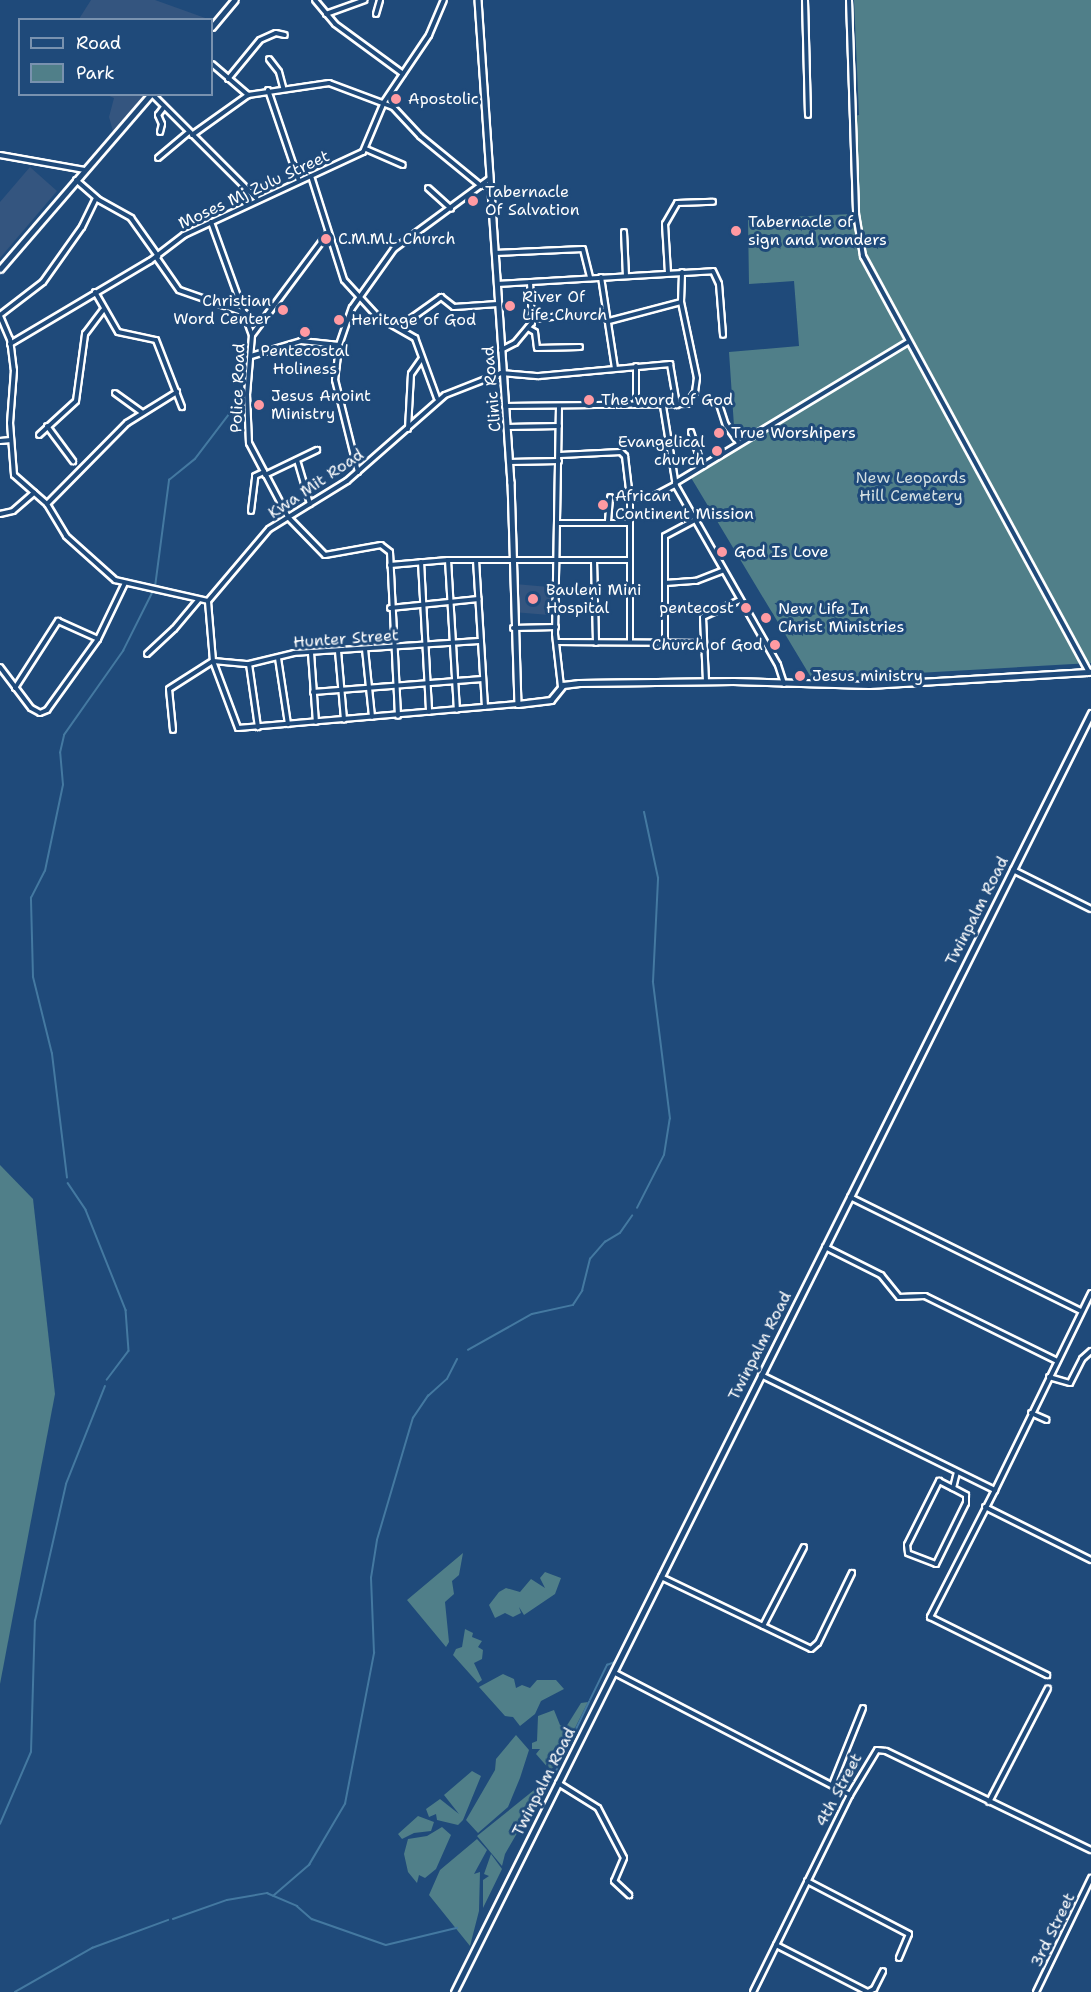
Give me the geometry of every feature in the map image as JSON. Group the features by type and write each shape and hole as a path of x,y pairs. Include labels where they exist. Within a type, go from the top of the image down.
{"main road":[{"name":"Twinpalm Road","path":"454,1992 615,1673 661,1576 1091,713"}],"street":[{"path":"213,26 235,0"},
{"path":"315,0 326,14 403,74"},
{"path":"326,14 365,0"},
{"path":"376,14 380,0"},
{"path":"403,165 366,149 384,102 429,35 444,0"},
{"name":"Clinic Road","path":"478,0 501,373 509,462 513,628 518,704"},
{"path":"806,0 808,115"},
{"path":"96,198 82,227 43,282 0,316 10,344 15,379 11,440 14,475 47,504 66,536 111,578 124,584 153,591 208,601 213,661 238,728 398,716 551,700 561,687 579,683 706,681 895,684 1090,672 867,268 859,238 849,0"},
{"path":"228,79 260,40 276,33 285,35"},
{"path":"269,59 279,72 283,87"},
{"path":"213,65 248,95"},
{"path":"158,158 248,95 283,87 329,83 384,102 481,186"},
{"path":"268,90 298,181"},
{"path":"0,269 149,96"},
{"path":"153,96 257,199"},
{"path":"160,132 162,124 159,115 164,107"},
{"name":"Moses Mj Zulu Street","path":"10,344 157,257 184,235 366,149"},
{"path":"0,155 86,170"},
{"path":"311,176 341,274 358,299 378,317 415,338 437,398"},
{"path":"358,472 336,387 339,345 358,299 387,256 489,179"},
{"path":"76,180 96,198 131,218 179,290 245,314"},
{"path":"428,188 450,209"},
{"path":"668,273 665,224 677,203 713,202"},
{"name":"Police Road","path":"211,222 252,335 247,431 264,473 288,517 321,554 332,556 383,545 390,552 390,565"},
{"path":"252,335 328,232"},
{"path":"624,232 626,276"},
{"path":"494,253 583,249 591,278"},
{"path":"505,406 663,406 677,405 693,399 697,386 681,302 682,272"},
{"path":"496,285 682,272 716,273 723,335"},
{"path":"601,277 615,368"},
{"path":"501,350 515,343 533,319 531,282"},
{"path":"95,292 103,310 121,334 156,340 182,407"},
{"path":"399,327 441,297 454,307 498,304"},
{"path":"609,321 681,302"},
{"path":"39,435 76,401 85,334 103,310"},
{"path":"533,319 580,314"},
{"path":"528,328 535,332 537,348 580,347"},
{"path":"251,356 301,341 339,345"},
{"path":"630,498 654,496 908,342"},
{"path":"408,429 411,374 423,358"},
{"path":"501,373 539,376 672,364 677,405"},
{"path":"636,366 636,405"},
{"name":"Kwa Mit Road","path":"208,601 264,535 358,472 408,429 437,398 501,373"},
{"path":"47,504 123,426 177,392"},
{"path":"115,393 143,413"},
{"path":"718,401 719,412 739,443"},
{"path":"558,406 560,461 556,627 561,687"},
{"path":"663,406 675,484 778,665 784,684"},
{"path":"47,426 73,461"},
{"path":"507,427 559,426"},
{"path":"690,432 702,465"},
{"path":"0,441 11,440"},
{"path":"251,511 255,478 317,450"},
{"path":"560,455 623,453 630,498 630,642"},
{"path":"297,460 310,504"},
{"path":"509,462 560,461"},
{"path":"0,514 13,511 34,493"},
{"path":"608,521 610,497"},
{"path":"665,642 666,534 695,520"},
{"path":"558,523 608,521 630,523"},
{"path":"398,716 390,608 390,565 448,560 511,559 558,562 629,560"},
{"path":"448,560 457,710"},
{"path":"476,560 485,707"},
{"path":"594,560 596,643"},
{"path":"421,562 429,712"},
{"path":"665,583 696,581 722,570"},
{"path":"0,667 37,712 47,710 98,639 124,584"},
{"path":"390,608 479,599"},
{"path":"147,654 198,600"},
{"path":"706,681 704,614 740,600"},
{"path":"15,688 58,621 98,639"},
{"path":"513,628 556,627"},
{"name":"Hunter Street","path":"213,661 249,664 311,653 481,641"},
{"path":"557,642 704,643"},
{"path":"365,649 372,717"},
{"path":"338,651 344,720"},
{"path":"311,653 316,722"},
{"path":"278,658 288,724"},
{"path":"173,730 169,689 213,661"},
{"path":"249,664 258,727"},
{"path":"313,692 483,679"},
{"path":"1013,870 1091,909"},
{"path":"850,1197 1081,1311"},
{"path":"825,1247 881,1275 890,1291 898,1297 925,1296 1057,1361"},
{"path":"1047,1675 930,1617 1091,1293"},
{"path":"1049,1377 1070,1383 1082,1359 1091,1351"},
{"path":"761,1375 995,1490"},
{"path":"1031,1413 1047,1420"},
{"path":"952,1488 957,1472"},
{"path":"939,1481 952,1488 966,1495 966,1503 936,1564 908,1553 907,1545 939,1481"},
{"path":"985,1508 1091,1560"},
{"path":"763,1626 804,1547"},
{"path":"661,1576 811,1649 815,1647 852,1574"},
{"path":"615,1673 850,1795"},
{"path":"989,1802 1048,1688"},
{"path":"832,1785 863,1708"},
{"name":"4th Street","path":"753,1992 870,1756 881,1750 1091,1850"},
{"path":"558,1783 598,1808 624,1858 614,1881 629,1895"},
{"name":"3rd Street","path":"1036,1992 1091,1878"},
{"path":"807,1881 909,1935 899,1958"},
{"path":"776,1944 868,1992 874,1989 883,1971"}],"shaded area":[{"path":"91,0 155,0 205,18 80,18"},
{"path":"109,96 148,96 114,135 109,117 114,98"},
{"path":"30,167 57,191 0,258 0,202"},
{"name":"Bauleni Mini Hospital","path":"515,584 552,587 549,615 513,612"}],"green space":[{"name":"New Leopards Hill Cemetery","path":"854,0 1091,0 1091,663 812,679 687,471 735,441 729,352 799,346 794,281 749,284 748,219 852,214 850,117 859,115"},
{"path":"0,1165 33,1199 55,1394 0,1684"},
{"path":"463,1553 459,1575 452,1581 454,1594 445,1602 449,1642 446,1647 407,1600"},
{"path":"545,1572 561,1578 555,1594 524,1615 519,1607 521,1613 513,1617 505,1613 495,1618 489,1605 499,1592 506,1588 520,1592 531,1579 545,1588 540,1578"},
{"path":"465,1629 473,1633 472,1637 482,1641 478,1647 483,1650 482,1659 474,1663 482,1680 478,1683 453,1655 456,1649 462,1647"},
{"path":"503,1674 514,1679 516,1688 522,1685 530,1688 537,1680 556,1680 564,1689 541,1701 535,1714 520,1726 513,1717 505,1716 479,1687"},
{"path":"588,1702 563,1752 563,1759 550,1770 536,1754 540,1749 532,1749 532,1743 537,1741 538,1716 554,1710 560,1725 566,1727 581,1703"},
{"path":"516,1735 529,1750 520,1778 508,1807 478,1833 466,1820 495,1770 496,1759"},
{"path":"472,1771 481,1776 463,1820 458,1825 437,1820 436,1814 429,1817 426,1809 440,1799 459,1814 444,1795"},
{"path":"549,1778 505,1854 502,1866 477,1836"},
{"path":"418,1816 434,1822 431,1831 414,1833 402,1839 398,1834"},
{"path":"442,1827 451,1835 436,1869 425,1878 419,1875 417,1883 408,1872 404,1854 408,1839 427,1836"},
{"path":"477,1839 487,1850 474,1874 480,1872 479,1911 470,1946 429,1895 440,1870"},
{"path":"491,1854 502,1869 483,1908 483,1880 489,1876 484,1874"}],"waterway":[{"path":"155,587 169,480 195,459 236,405"},
{"path":"67,1178 52,1054 33,977 31,898 45,871 63,785 60,753 64,735 123,651 153,591"},
{"path":"637,1208 664,1155 670,1119 653,982 658,878 644,812"},
{"path":"68,1183 86,1210 126,1310 129,1351 107,1380"},
{"path":"468,1350 532,1314 573,1305 582,1291 590,1259 605,1242 620,1233 632,1216"},
{"path":"273,1896 309,1865 345,1804 374,1653 371,1578 377,1540 413,1418 428,1396 447,1379 457,1359"},
{"path":"0,1824 31,1752 35,1621 66,1484 105,1386"},
{"path":"590,1700 607,1665 615,1662"},
{"path":"555,1773 589,1702"},
{"path":"173,1919 227,1900 267,1893 297,1906 312,1919 386,1945 457,1928"},
{"path":"15,1992 92,1948 168,1920"}],"place":[{"name":"Apostolic","path":"396,99"},
{"name":"Tabernacle Of Salvation","path":"473,201"},
{"name":"Tabernacle of sign and wonders","path":"736,231"},
{"name":"C.M.M.L Church","path":"326,239"},
{"name":"River Of Life Church","path":"510,306"},
{"name":"Christian Word Center","path":"283,310"},
{"name":"Heritage of God","path":"339,320"},
{"name":"Pentecostal Holiness","path":"305,332"},
{"name":"The word of God","path":"589,400"},
{"name":"Jesus Anoint Ministry","path":"259,405"},
{"name":"True Worshipers","path":"719,433"},
{"name":"Evangelical church","path":"717,451"},
{"name":"African Continent Mission","path":"603,505"},
{"name":"God Is Love","path":"722,552"},
{"name":"Bauleni Mini Hospital","path":"533,599"},
{"name":"pentecost","path":"746,608"},
{"name":"New Life In Christ Ministries","path":"766,618"},
{"name":"Church of God","path":"775,645"},
{"name":"Jesus ministry","path":"800,676"}]}
